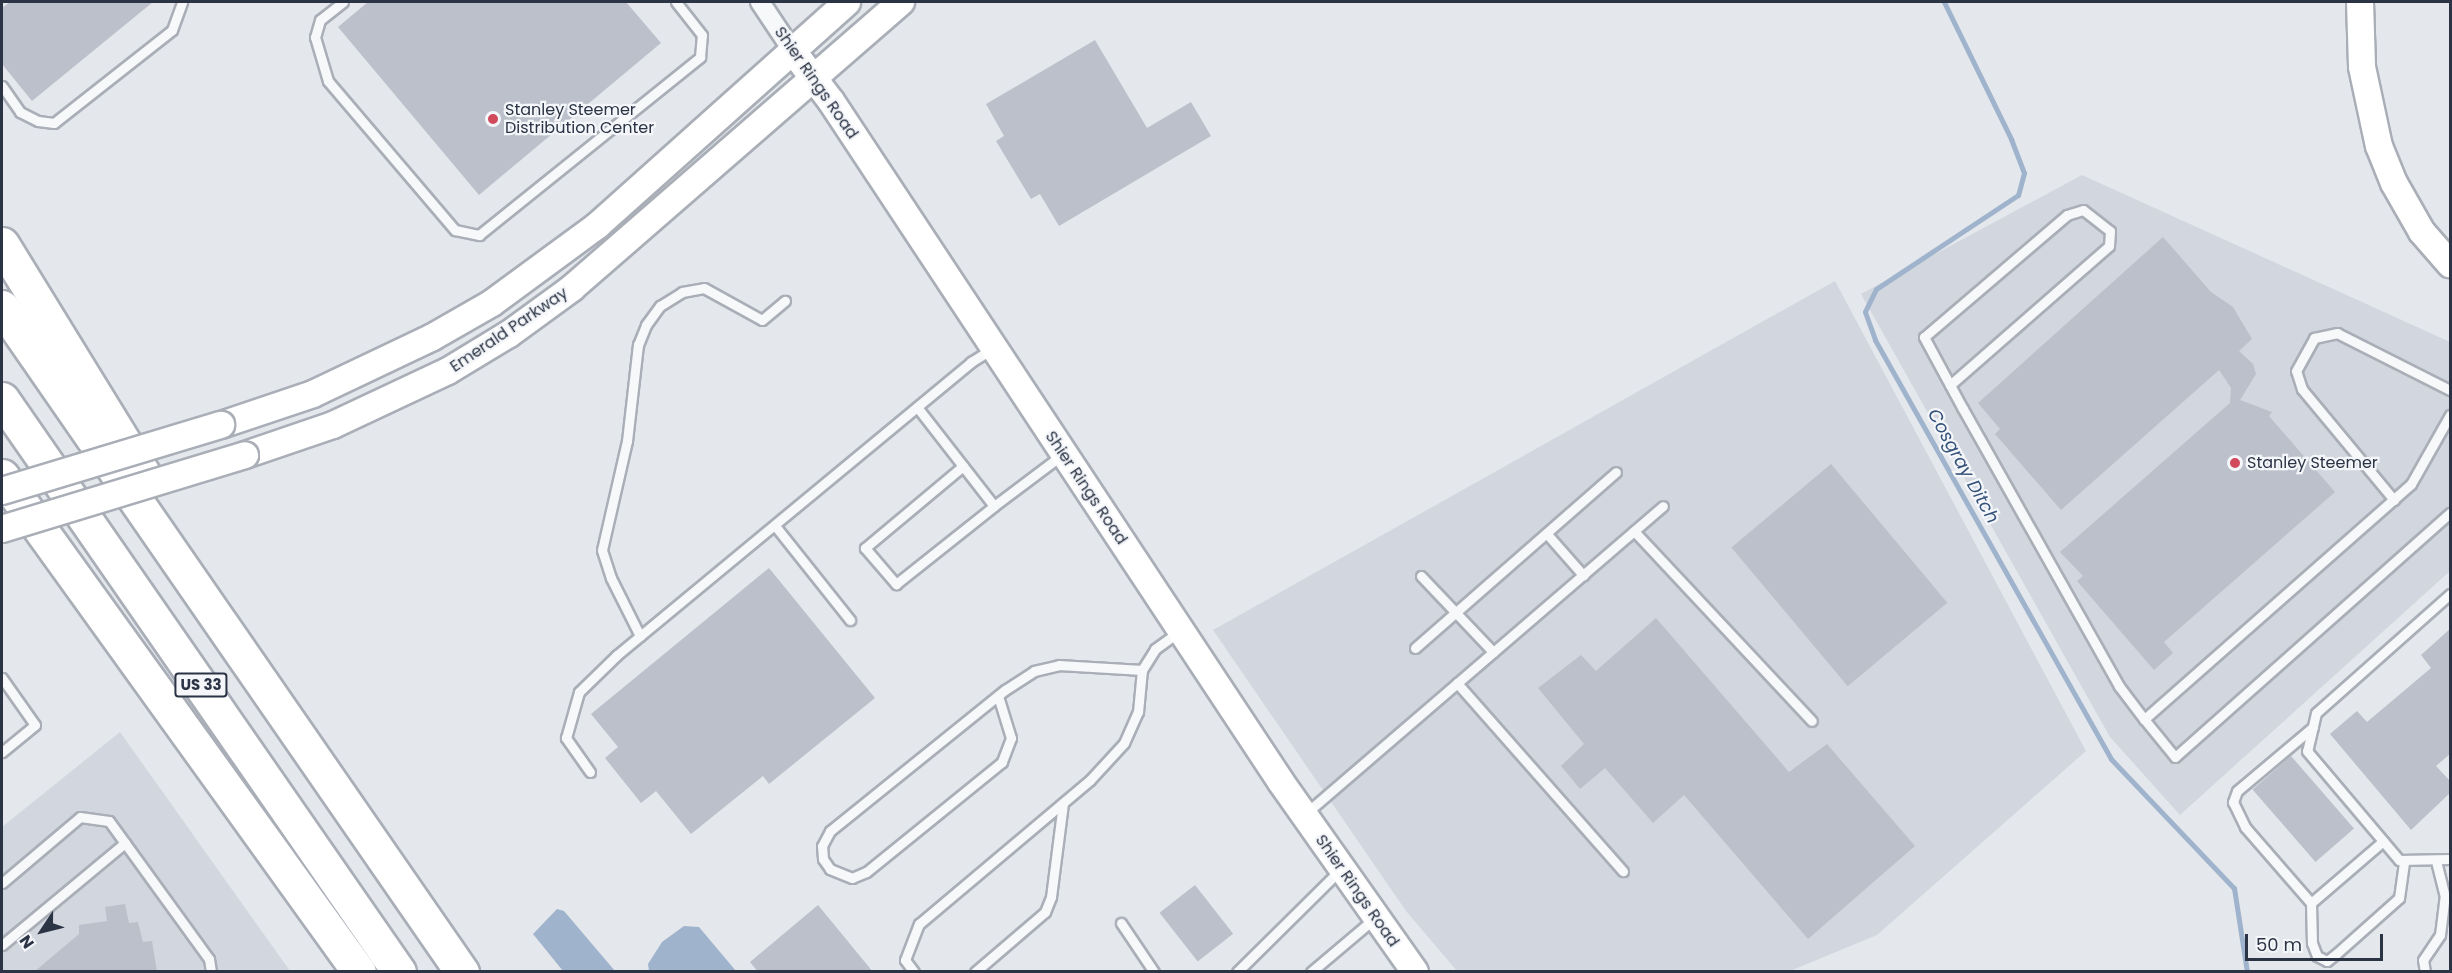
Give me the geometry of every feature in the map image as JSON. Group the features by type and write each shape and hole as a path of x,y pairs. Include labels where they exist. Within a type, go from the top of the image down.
{"highway":[{"path":"2,244 141,469 358,793 388,865"},
{"name":"US 33","path":"2,307 462,972"},
{"name":"US 33","path":"2,399 399,972"},
{"path":"2,476 359,972"}],"main road":[{"name":"Emerald Parkway","path":"2,491 221,425 314,393 431,338 492,303 598,225 847,2"},
{"name":"Emerald Parkway","path":"2,529 245,455 333,425 448,371 509,334 572,288 901,2"},
{"path":"2360,2 2362,67 2379,146 2394,183 2422,232 2451,264"},
{"name":"Shier Rings Road","path":"792,50 814,78 992,349 1304,815 1415,972"}],"street":[{"name":"Shier Rings Road","path":"760,2 792,50"}],"lane":[{"path":"2,86 20,112 38,121 54,123 172,30 182,2"},
{"path":"343,2 320,20 315,37 328,81 455,230 479,235 699,57 702,35 676,2"},
{"path":"1950,385 2109,246 2110,231 2083,210 2067,215 1924,337 1950,385 2119,686 2175,757 2451,513"},
{"path":"640,636 611,578 602,550 627,441 638,345 646,325 660,306 682,292 704,288 762,320 785,301"},
{"path":"2394,500 2302,390 2296,371 2314,338 2337,333 2451,390"},
{"path":"590,772 566,738 579,692 640,636 776,527 916,407 992,349"},
{"path":"916,407 994,506"},
{"path":"2144,719 2394,500 2423,468 2451,415"},
{"path":"963,466 865,548 896,584 1063,454"},
{"path":"1415,648 1457,614 1616,472"},
{"path":"1304,815 1663,506"},
{"path":"776,527 850,620"},
{"path":"1634,531 1812,721"},
{"path":"1547,534 1583,575"},
{"path":"1421,576 1493,652"},
{"path":"2451,594 2316,713 2307,751 2383,841 2404,861 2436,862 2451,859"},
{"path":"914,972 905,960 919,924 1063,803 1124,743 1138,712 1142,670 1155,649 1182,630"},
{"path":"998,696 1011,738 1002,762 866,872 852,878 830,869 823,859 822,846 830,831 998,696 1034,671 1059,665 1142,670"},
{"path":"2,678 34,725 2,752"},
{"path":"1457,683 1623,871"},
{"path":"2313,727 2237,791 2233,802 2245,827 2311,903 2312,943 2318,956 2327,961 2399,898 2404,861"},
{"path":"975,972 1045,912 1051,897 1063,803"},
{"path":"2,883 80,817 109,821 209,958 211,972"},
{"path":"2311,903 2383,841"},
{"path":"2,945 125,843"},
{"path":"2425,972 2423,960 2440,935 2445,897 2436,862"},
{"path":"1237,972 1341,868"},
{"path":"1311,972 1375,918"},
{"path":"1121,923 1154,972"}],"shaded area":[{"path":"2082,175 2450,342 2450,571 2180,815 2110,737 1861,294"},
{"path":"1835,281 2086,751 1877,935 1790,971 1457,971 1406,911 1213,630"},
{"path":"120,732 290,971 2,972 2,827"}],"water":[{"path":"557,909 564,911 615,971 563,971 533,934"},
{"path":"684,926 699,927 736,971 649,971 648,964 662,942"}],"building":[{"path":"10,2 153,2 32,101 2,64 2,8"},
{"name":"Stanley Steemer Distribution Center","path":"368,2 626,2 661,43 479,195 338,27"},
{"path":"1095,40 1147,128 1191,102 1211,136 1059,226 1040,194 1031,199 996,141 1004,136 986,104"},
{"name":"Stanley Steemer","path":"2163,237 2211,292 2233,307 2252,339 2239,351 2253,364 2256,374 2240,400 2272,412 2269,416 2335,492 2164,642 2173,653 2154,670 2077,581 2083,576 2060,552 2230,403 2231,388 2219,370 2061,510 1995,434 2000,429 1978,403"},
{"path":"1831,464 1947,603 1848,686 1731,548"},
{"path":"769,568 875,698 769,784 763,776 691,834 656,791 641,803 605,758 618,747 591,714"},
{"path":"1656,618 1789,772 1827,744 1915,846 1808,939 1684,795 1653,823 1605,768 1580,789 1561,766 1584,744 1538,688 1581,655 1596,671"},
{"path":"2451,628 2451,753 2436,766 2451,782 2451,792 2411,830 2330,734 2357,711 2367,722 2431,668 2421,655"},
{"path":"2291,756 2354,828 2315,862 2253,789"},
{"path":"1195,885 1233,934 1198,962 1160,913"},
{"path":"125,904 129,923 138,922 143,942 152,941 157,972 34,972 79,934 79,925 107,921 105,907"},
{"path":"818,905 873,972 758,972 750,962"}],"waterway":[{"name":"Cosgray Ditch","path":"1944,2 2011,139 2024,173 2018,195 1876,289 1865,312 1875,340 2111,759 2234,888 2247,972"}],"place":[{"name":"Stanley Steemer Distribution Center","path":"493,119"},
{"name":"Stanley Steemer","path":"2235,463"}]}
